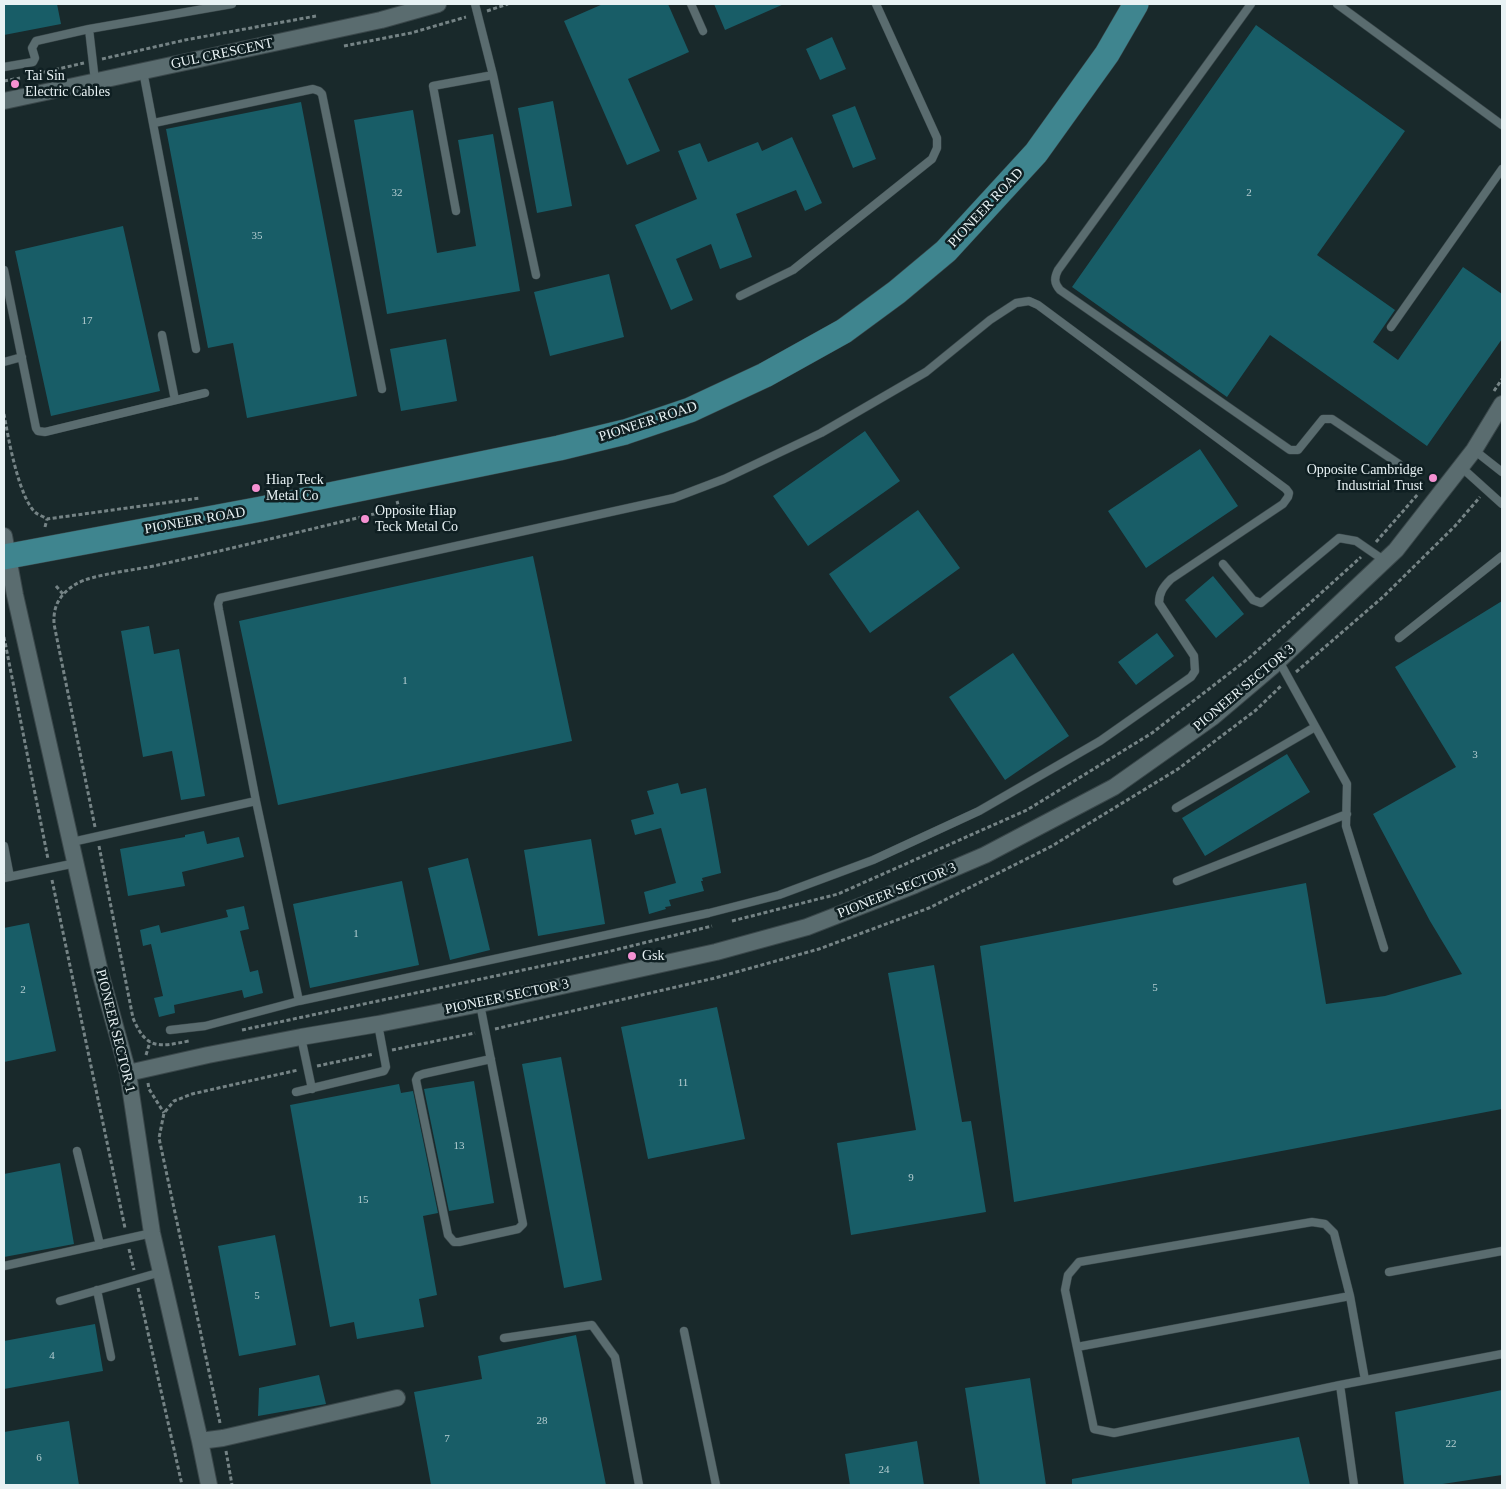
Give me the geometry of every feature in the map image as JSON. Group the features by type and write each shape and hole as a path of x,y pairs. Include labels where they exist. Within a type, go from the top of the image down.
{"main road":[{"name":"PIONEER ROAD","path":"7,557 261,509 559,448 625,432 690,410 765,375 844,331 946,251 1036,153 1107,54 1136,4"}],"street":[{"name":"GUL CRESCENT","path":"4,101 381,20 422,6 438,4"},
{"name":"PIONEER SECTOR 3","path":"128,1073 301,1037 480,1004 716,952 807,927 984,855 1114,787 1213,717 1278,661 1396,550 1474,450 1497,399"},
{"name":"PIONEER SECTOR 1","path":"7,557 100,972 128,1073 152,1233 209,1485"},
{"path":"200,1441 223,1438 397,1398"}],"lane":[{"path":"4,67 33,62 35,58 32,48 36,42 89,29 232,4"},
{"path":"475,4 493,75 536,275"},
{"path":"691,4 703,31"},
{"path":"740,296 792,270 932,159 937,148 937,138 876,4"},
{"path":"1251,4 1058,270 1054,282 1060,290 1290,450 1298,450 1323,419 1332,418 1399,464"},
{"path":"1337,4 1502,125"},
{"path":"89,29 95,81"},
{"path":"143,71 196,349"},
{"path":"456,211 433,86 493,75"},
{"path":"154,123 313,89 319,91 324,104 382,389"},
{"path":"1391,327 1502,169"},
{"path":"4,270 36,428 41,432 205,393"},
{"path":"170,1030 205,1026 299,1001 709,913 778,895 873,860 979,811 1100,741 1191,677 1195,670 1194,656 1159,604 1159,596 1163,587 1171,579 1283,504 1289,494 1286,489 1038,305 1029,301 1016,303 990,320 926,372 821,433 724,479 674,498 220,598 218,610 256,801 299,1001"},
{"path":"162,335 175,400"},
{"path":"4,362 22,357"},
{"path":"1474,450 1502,472"},
{"path":"1461,467 1502,504"},
{"path":"1223,564 1253,600 1261,603 1339,538 1356,541 1385,561"},
{"path":"1399,638 1502,556"},
{"path":"1278,661 1347,784 1346,826 1384,948"},
{"path":"1176,808 1315,727"},
{"path":"72,842 256,801"},
{"path":"1177,881 1347,814"},
{"path":"4,846 7,877 76,863"},
{"path":"480,1004 523,1224 518,1229 454,1242 448,1235 416,1080 422,1074 490,1059"},
{"path":"296,1092 384,1072 386,1067 378,1024"},
{"path":"301,1037 312,1088"},
{"path":"77,1151 100,1245"},
{"path":"1366,1380 1350,1296 1334,1233 1325,1224 1312,1222 1079,1262 1068,1275 1065,1290 1094,1429 1114,1433 1340,1385 1502,1354"},
{"path":"4,1266 152,1233"},
{"path":"1389,1272 1502,1251"},
{"path":"60,1301 161,1272"},
{"path":"97,1290 111,1357"},
{"path":"1076,1347 1350,1296"},
{"path":"504,1338 592,1325 615,1357 640,1485"},
{"path":"684,1331 716,1485"},
{"path":"1340,1385 1354,1485"}],"path":[{"path":"34,74 185,40 317,16"},
{"path":"4,81 25,77"},
{"path":"1497,399 1502,378"},
{"path":"4,414 12,452 26,500 36,513 47,518 210,497"},
{"path":"194,1040 166,1046 150,1042 139,1033 133,1018 53,612 63,594 78,583 399,508 391,483"},
{"path":"726,923 838,894 1027,810 1152,733 1250,658 1369,550 1424,486"},
{"path":"44,527 47,518"},
{"path":"56,586 63,594"},
{"path":"4,637 127,1239 182,1485"},
{"path":"241,1030 603,953 716,925"}],"building":[{"path":"4,4 57,4 61,24 4,35"},
{"path":"603,4 668,4 689,52 628,79 660,151 627,165 564,21"},
{"path":"714,4 784,4 725,30"},
{"path":"1256,25 1405,131 1317,255 1395,310 1373,342 1398,360 1463,267 1502,294 1502,339 1427,446 1270,335 1227,397 1072,287"},
{"path":"832,37 846,69 820,80 806,49"},
{"path":"553,101 572,206 537,213 518,108"},
{"path":"301,102 357,396 247,418 233,343 208,348 166,129"},
{"path":"855,106 876,159 853,168 832,115"},
{"path":"413,110 437,253 476,246 458,140 493,134 520,291 387,314 354,120"},
{"path":"792,137 822,203 805,211 796,190 736,214 752,257 720,269 711,244 676,259 693,300 671,310 635,225 697,199 678,151 700,143 708,162 758,142 762,151"},
{"path":"123,226 160,391 51,416 15,251"},
{"path":"609,274 624,337 550,356 534,292"},
{"path":"446,339 457,401 401,411 390,349"},
{"path":"865,431 900,481 808,546 773,496"},
{"path":"1200,449 1238,506 1146,568 1108,511"},
{"path":"918,510 960,568 870,633 829,574"},
{"path":"533,556 572,741 278,805 239,621"},
{"path":"1213,576 1244,614 1216,638 1185,600"},
{"path":"1502,601 1502,1109 1014,1202 980,946 1306,883 1326,1004 1385,996 1462,974 1430,921 1373,814 1456,767 1395,667"},
{"path":"149,626 154,654 179,649 205,796 181,800 172,751 143,757 121,631"},
{"path":"1157,633 1174,656 1136,685 1118,662"},
{"path":"1013,653 1069,736 1005,780 949,697"},
{"path":"1287,754 1310,792 1205,856 1182,818"},
{"path":"678,783 681,794 706,788 721,873 702,878 704,891 669,900 671,906 649,914 644,892 676,883 661,828 635,835 631,820 654,814 647,791"},
{"path":"204,831 207,844 239,837 244,857 182,872 185,886 128,896 120,849 185,837 185,835"},
{"path":"591,839 605,924 538,936 524,850"},
{"path":"468,858 490,950 450,960 428,868"},
{"path":"402,881 419,965 310,988 293,904"},
{"path":"244,906 249,929 240,931 250,972 258,970 263,993 244,998 242,990 174,1005 175,1013 159,1017 154,998 163,996 151,944 143,946 140,930 159,925 161,933 228,917 226,910"},
{"path":"29,923 56,1051 4,1062 4,928"},
{"path":"934,965 962,1122 971,1121 986,1212 851,1235 837,1143 916,1130 888,973"},
{"path":"717,1007 745,1139 648,1159 621,1027"},
{"path":"561,1057 602,1280 564,1288 522,1064"},
{"path":"474,1081 494,1203 449,1211 424,1089"},
{"path":"399,1084 401,1093 413,1091 438,1213 423,1216 437,1295 419,1299 424,1327 357,1339 354,1322 330,1327 290,1105"},
{"path":"60,1163 74,1244 4,1257 4,1174"},
{"path":"275,1235 296,1345 239,1356 218,1246"},
{"path":"95,1324 103,1371 4,1389 4,1341"},
{"path":"576,1335 606,1485 431,1485 414,1392 482,1379 478,1356"},
{"path":"319,1375 326,1404 258,1416 259,1388"},
{"path":"1030,1378 1046,1485 980,1485 965,1388"},
{"path":"1502,1390 1502,1475 1436,1485 1404,1485 1395,1412"},
{"path":"69,1421 79,1485 4,1485 4,1432"},
{"path":"1299,1437 1310,1485 1072,1485 1072,1479"},
{"path":"917,1441 924,1485 850,1485 845,1454"}],"place":[{"name":"Tai Sin Electric Cables","path":"15,84"},
{"name":"Opposite Cambridge Industrial Trust","path":"1433,478"},
{"name":"Hiap Teck Metal Co","path":"256,488"},
{"name":"Opposite Hiap Teck Metal Co","path":"365,519"},
{"name":"Gsk","path":"632,956"}]}
